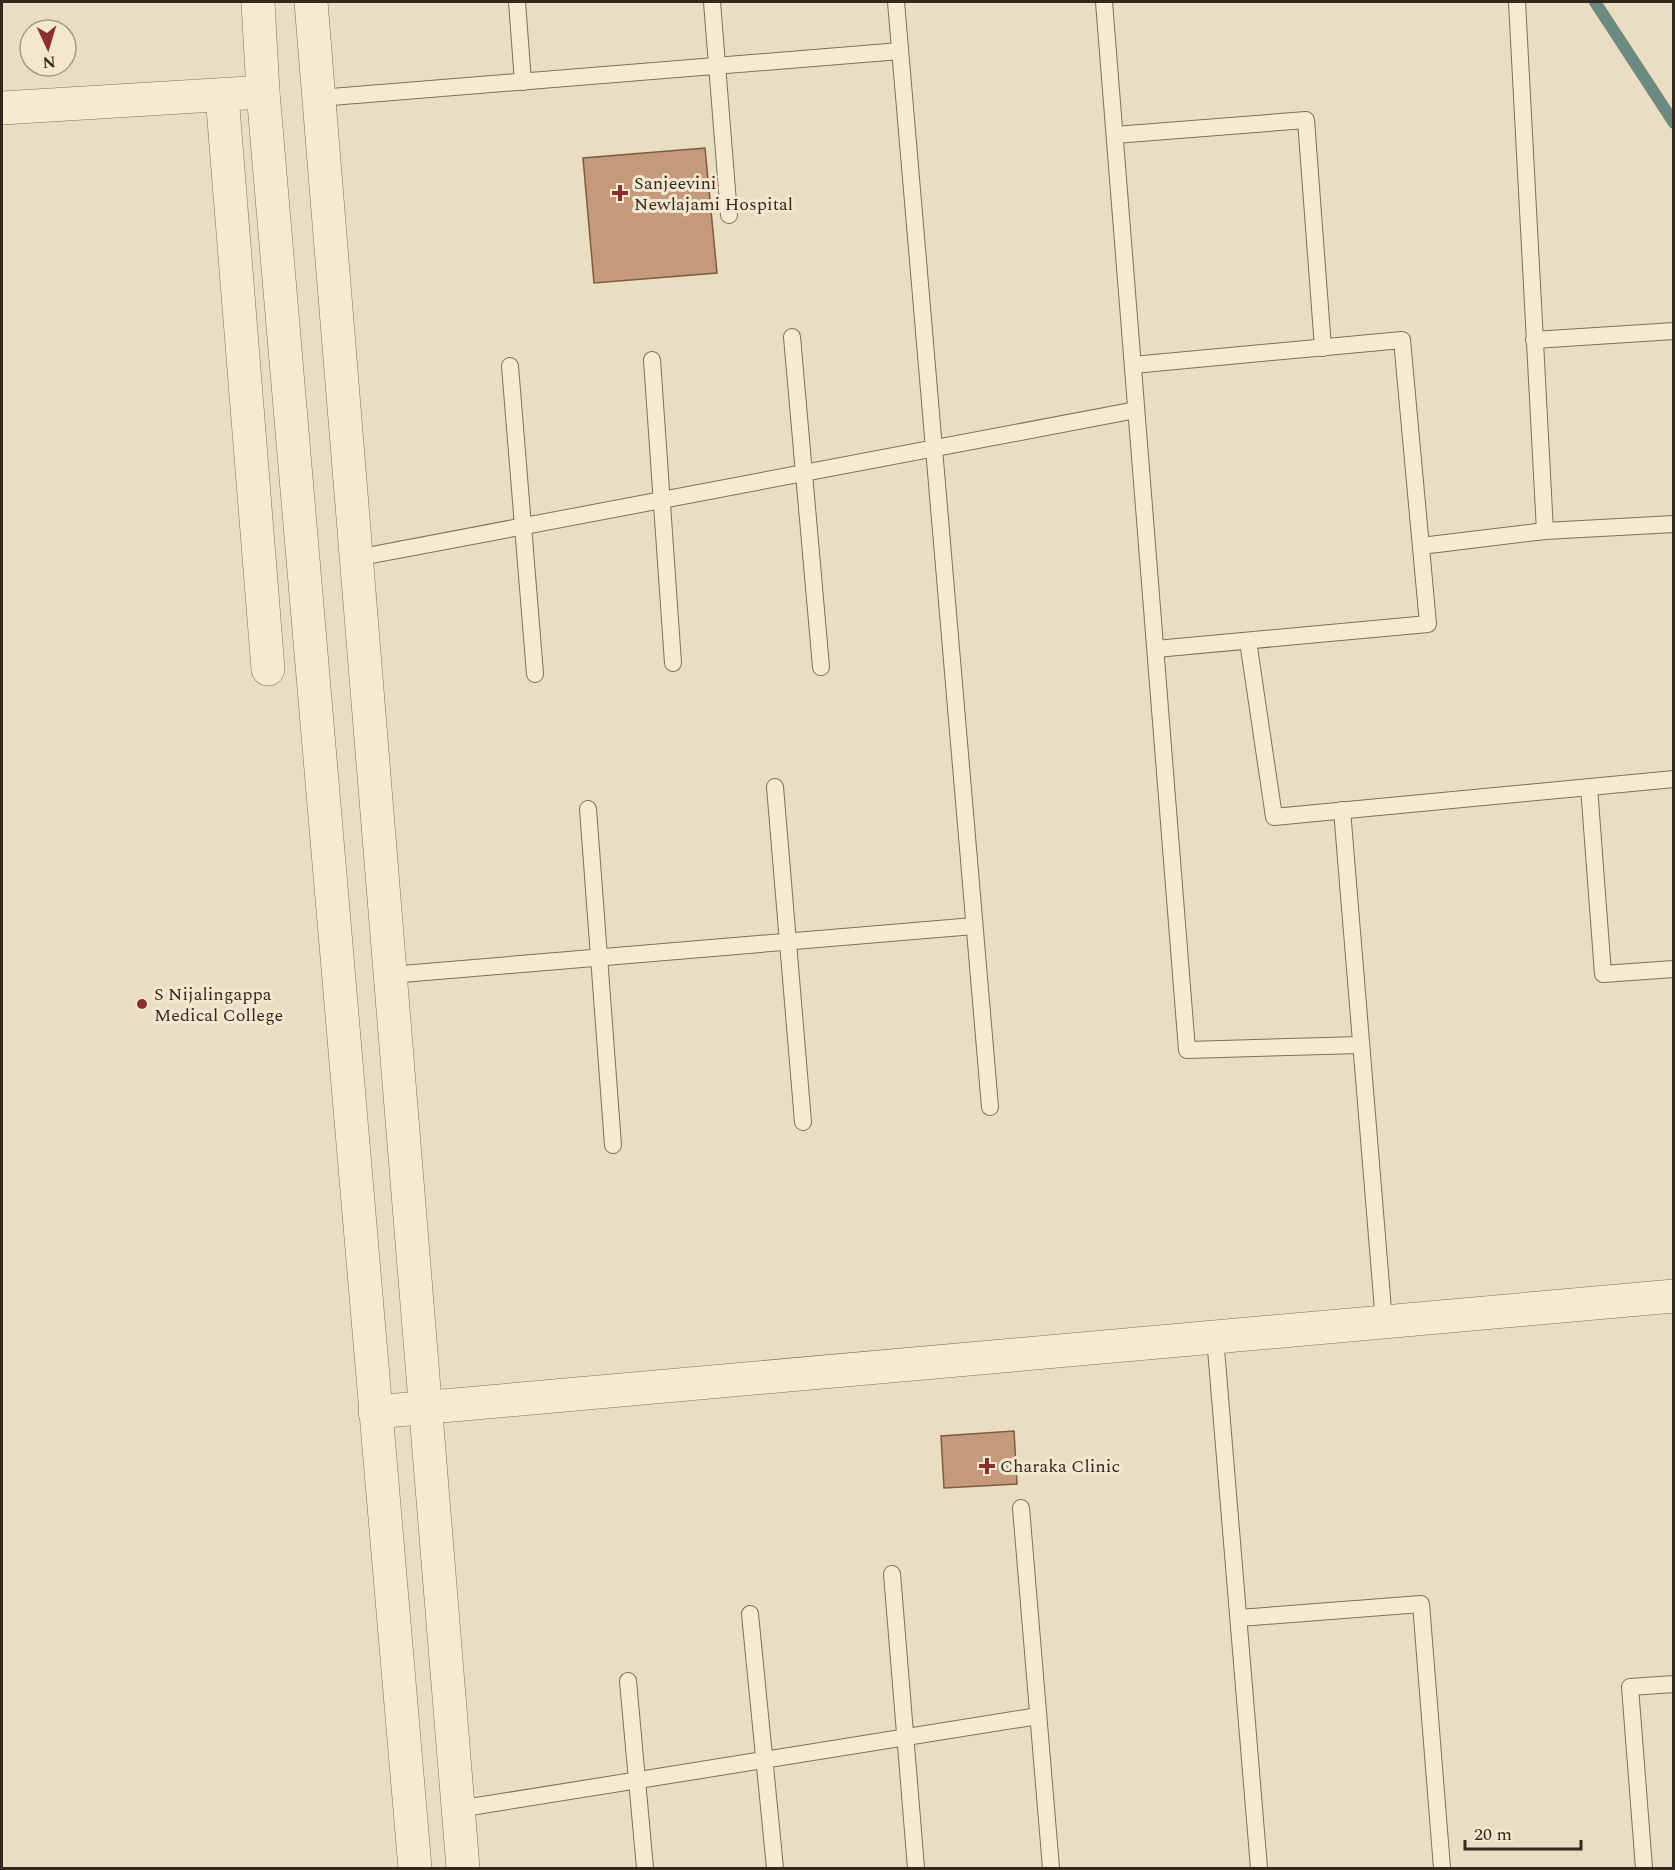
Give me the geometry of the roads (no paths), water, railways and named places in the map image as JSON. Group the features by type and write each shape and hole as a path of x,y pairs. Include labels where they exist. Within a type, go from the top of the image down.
{"street":[{"path":"258,2 263,92 415,1869"},
{"path":"311,2 463,1869"},
{"path":"2,108 263,92"},
{"path":"222,95 268,669"},
{"path":"375,1412 1674,1296"}],"lane":[{"path":"517,2 523,82"},
{"path":"712,2 729,215"},
{"path":"896,2 990,1107"},
{"path":"1104,2 1187,1050 1361,1045"},
{"path":"1517,2 1545,531"},
{"path":"319,98 900,51"},
{"path":"1115,135 1306,120 1323,348"},
{"path":"1534,340 1674,331"},
{"path":"792,337 821,666"},
{"path":"1133,365 1402,340 1428,624 1156,650"},
{"path":"652,360 673,663"},
{"path":"510,366 535,674"},
{"path":"356,558 1136,410"},
{"path":"1421,546 1545,531 1674,524"},
{"path":"1248,641 1274,817 1674,779"},
{"path":"775,787 803,1122"},
{"path":"1589,787 1603,974 1674,969"},
{"path":"588,809 613,1145"},
{"path":"1342,810 1384,1322"},
{"path":"390,975 974,926"},
{"path":"1215,1337 1259,1869"},
{"path":"1021,1508 1050,1869"},
{"path":"892,1574 916,1869"},
{"path":"1239,1618 1421,1604 1442,1869"},
{"path":"750,1614 775,1869"},
{"path":"628,1680 645,1869"},
{"path":"1644,1869 1630,1687 1674,1684"},
{"path":"458,1809 1038,1716"}],"waterway":[{"path":"1595,2 1674,123"}],"place":[{"name":"Sanjeevini Newlajami Hospital","path":"620,193"},
{"name":"S Nijalingappa Medical College","path":"142,1004"},
{"name":"Charaka Clinic","path":"987,1466"}]}
